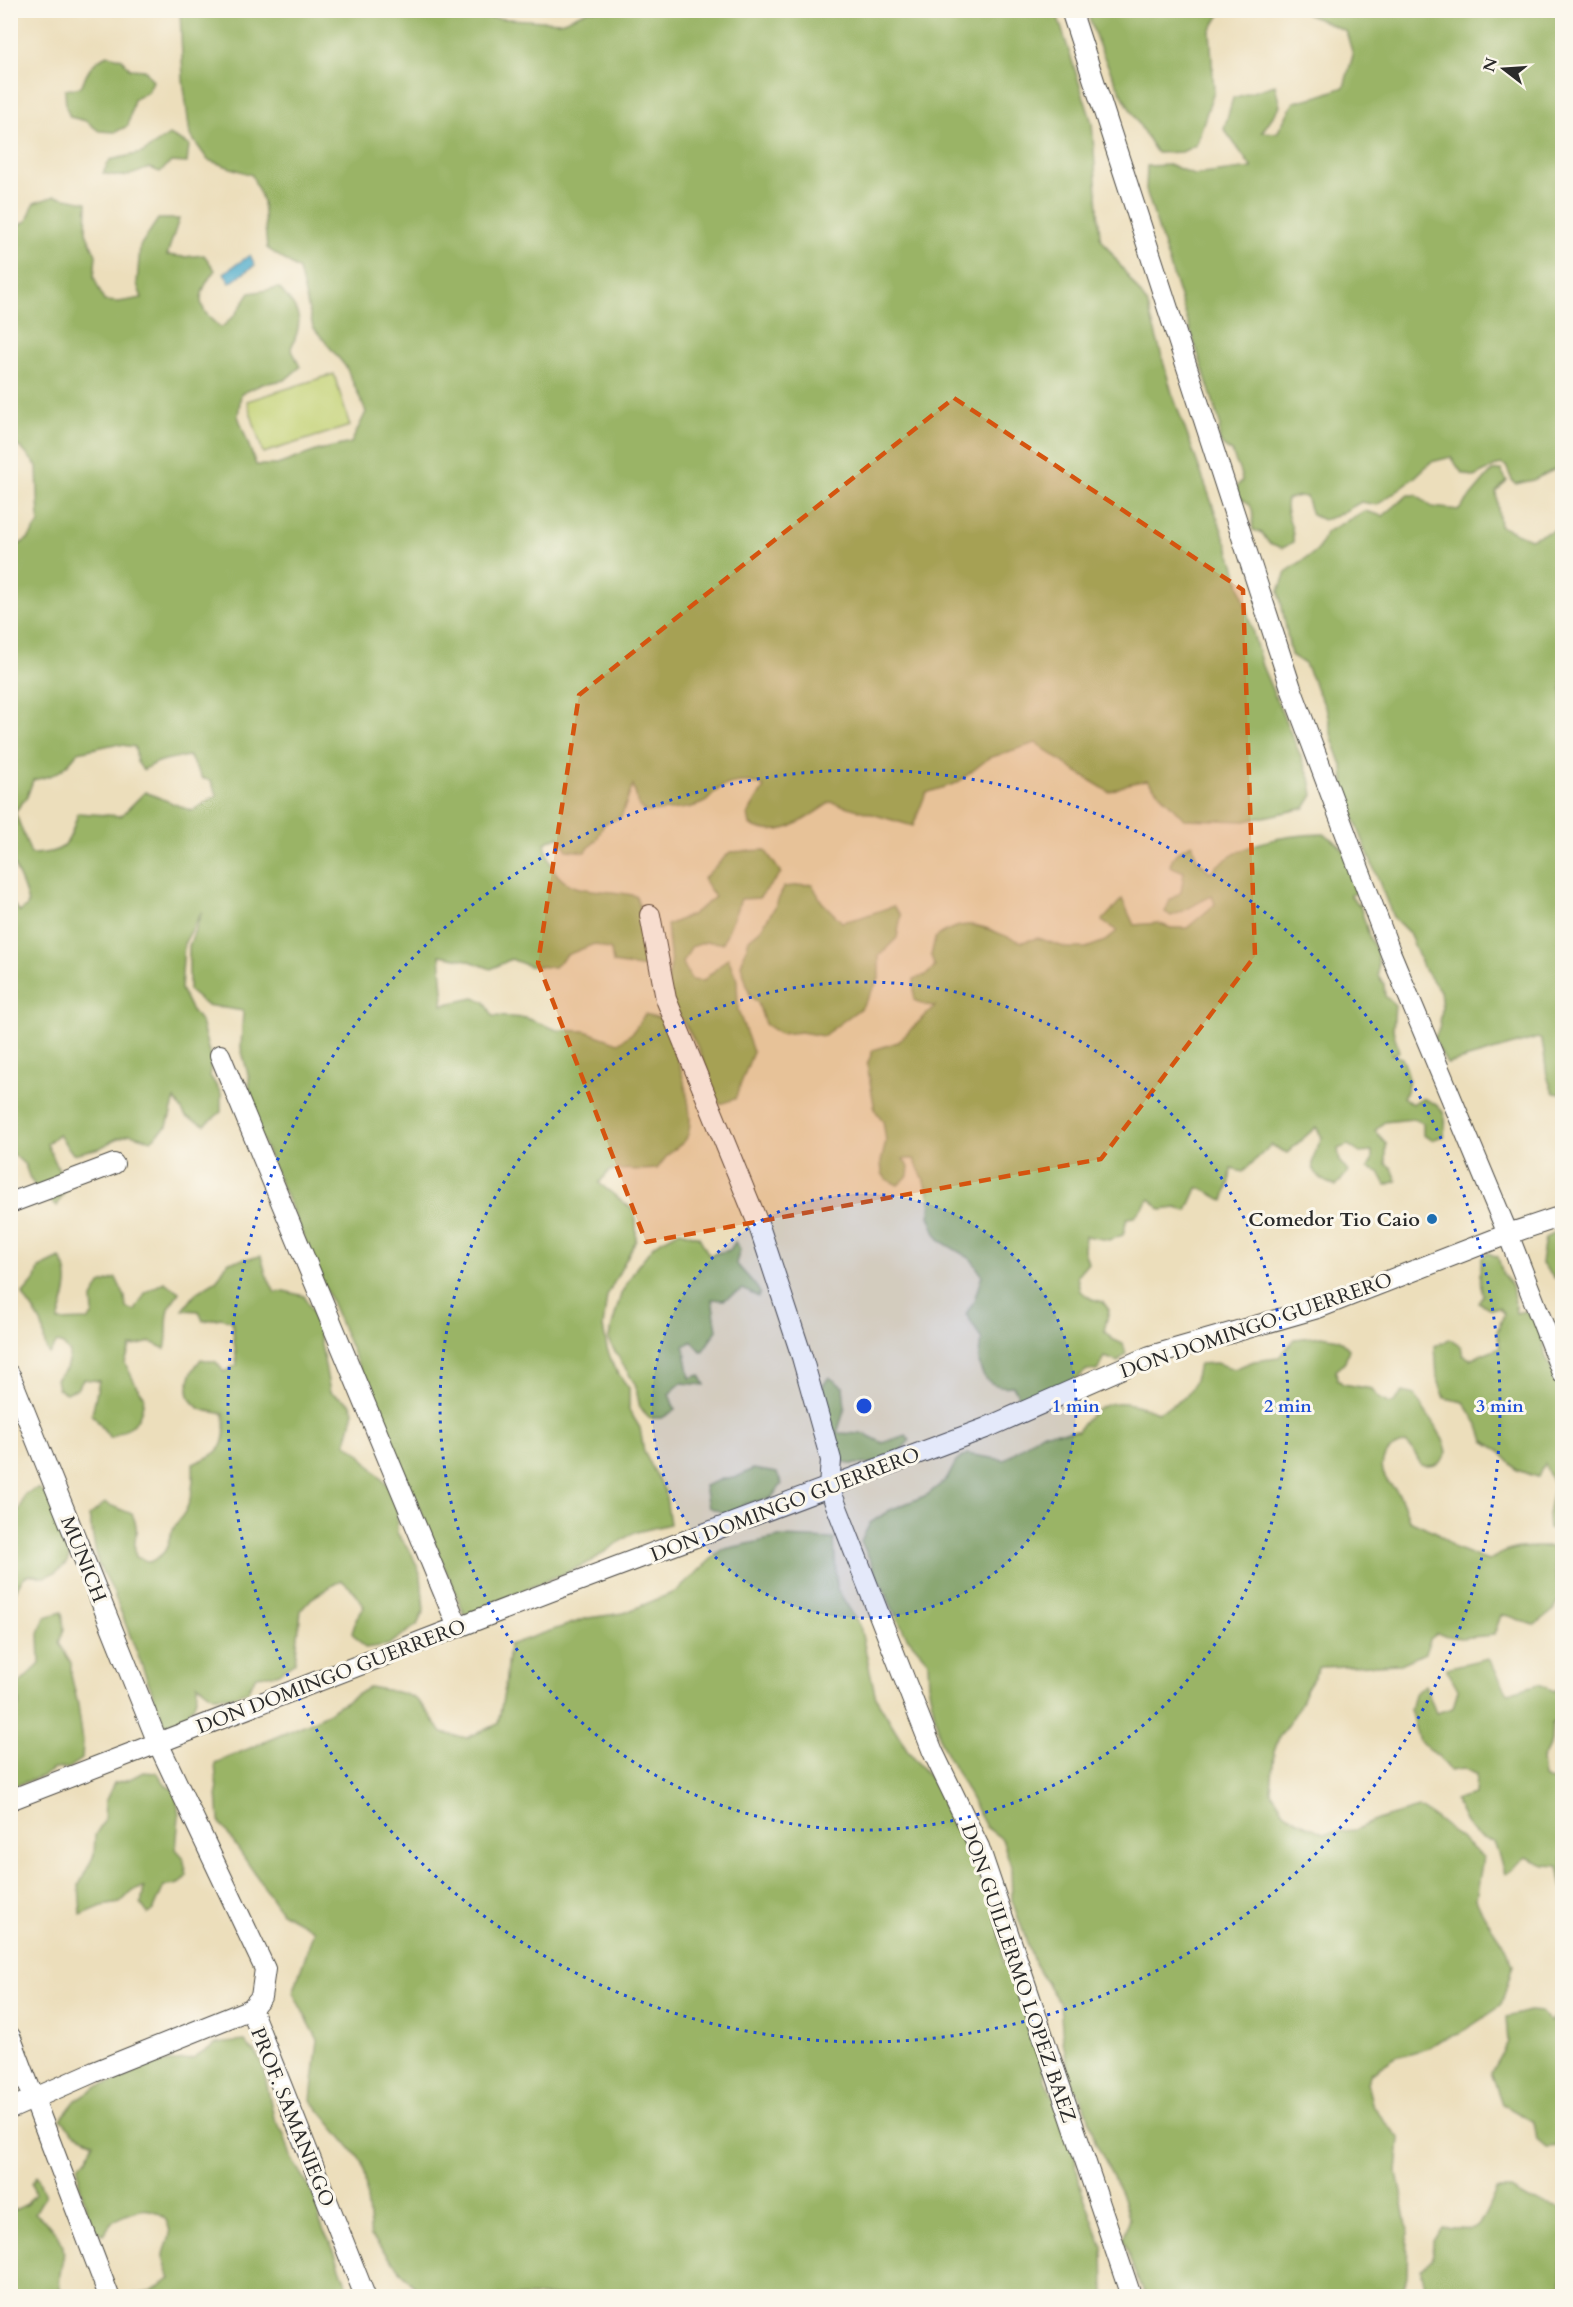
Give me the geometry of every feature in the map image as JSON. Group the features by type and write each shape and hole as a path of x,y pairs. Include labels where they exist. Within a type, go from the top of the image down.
{"street":[{"path":"1071,10 1291,688 1391,954 1508,1234 1563,1373"},
{"path":"650,915 666,999 759,1226 802,1357 831,1460 829,1487"},
{"path":"220,1055 458,1627"},
{"path":"10,1203 114,1164"},
{"name":"DON DOMINGO GUERRERO","path":"10,1800 458,1627 986,1428 1150,1356 1318,1308 1508,1234 1563,1216"},
{"name":"MUNICH","path":"10,1375 16,1405 158,1743"},
{"name":"DON GUILLERMO LOPEZ BAEZ","path":"829,1487 933,1752 979,1847 1131,2296"},
{"name":"PROF. SAMANIEGO","path":"158,1743 265,1969 261,1997 251,2009 364,2296"},
{"path":"10,2109 94,2072 251,2009"},
{"path":"10,2036 109,2296"}],"highlighted area":[{"path":"954,398 1243,590 1255,956 1101,1159 646,1242 538,963 579,695"}],"green space":[{"path":"466,10 474,17 561,22 590,10 1056,11 1092,123 1100,237 1147,303 1172,393 1234,564 1262,666 1310,778 1313,795 1305,808 1245,821 1184,819 1147,780 1128,784 1109,792 1036,743 989,758 957,783 926,793 913,826 831,802 793,826 773,831 750,825 748,814 764,787 759,784 735,783 724,786 707,801 698,805 683,809 644,812 638,804 633,785 621,817 604,824 597,839 585,852 567,850 559,836 545,843 550,862 557,875 567,883 578,888 636,896 645,931 645,968 613,963 611,950 594,944 567,955 554,967 529,966 511,959 491,969 467,960 440,955 442,1005 474,998 485,1002 493,1016 526,1018 557,1030 585,1031 618,1043 632,1033 645,1014 663,1019 688,1097 690,1114 686,1139 657,1169 609,1171 599,1183 632,1209 636,1220 636,1240 607,1296 603,1327 614,1368 629,1388 629,1410 640,1428 644,1452 665,1491 670,1524 633,1533 588,1563 465,1615 251,1114 249,1078 241,1048 243,1011 206,1005 189,991 189,946 202,911 184,944 181,989 191,1009 201,1022 211,1060 210,1076 221,1093 221,1112 205,1125 186,1117 175,1099 167,1126 151,1140 130,1134 100,1148 73,1154 58,1134 47,1144 67,1187 57,1206 41,1194 30,1179 25,1165 11,1152 10,906 14,905 20,912 28,905 10,853 11,540 17,546 28,539 39,523 37,466 22,449 11,442 11,229 27,221 34,203 55,196 87,202 86,232 96,255 94,277 104,301 119,302 142,298 137,284 140,246 158,219 179,219 167,255 184,257 204,255 215,270 204,287 201,301 206,314 221,328 235,315 250,293 279,288 292,303 298,316 298,330 291,348 300,367 285,380 262,384 241,394 238,416 256,465 277,465 319,450 351,443 366,412 346,367 313,327 299,270 267,248 263,202 252,175 208,160 190,135 183,79 180,11","holes":["115,744 135,747 137,762 143,770 165,760 189,756 202,778 211,781 217,795 192,811 145,792 121,816 78,813 72,833 64,845 52,852 31,854 15,812 27,797 33,780 59,772 78,752"]},
{"path":"1087,11 1222,11 1210,31 1214,91 1196,145 1182,152 1157,153 1117,84 1100,48"},
{"path":"1300,11 1562,11 1562,466 1533,480 1516,484 1506,466 1500,464 1474,477 1462,473 1451,457 1431,462 1414,478 1377,505 1361,502 1336,516 1323,520 1312,515 1306,497 1287,499 1286,505 1293,542 1283,548 1269,543 1262,533 1253,530 1252,509 1236,493 1237,486 1242,481 1240,474 1232,452 1223,446 1220,440 1220,423 1146,190 1147,166 1171,165 1194,175 1252,168 1224,129 1233,98 1275,85 1280,106 1262,132 1277,133 1294,102 1344,87 1353,55 1346,31"},
{"path":"107,55 121,58 130,69 145,70 153,81 148,92 134,99 128,126 115,132 99,131 86,121 70,117 66,107 65,90 81,87 91,68"},
{"path":"169,135 189,145 187,163 171,162 160,172 149,168 127,176 103,173 110,160 142,153"},
{"path":"334,374 350,426 263,453 247,401"},
{"path":"1501,470 1507,481 1496,492 1500,526 1530,539 1562,527 1562,1094 1554,1093 1551,1086 1542,1041 1538,1038 1447,1064 1434,1039 1439,1029 1442,1009 1440,991 1423,967 1409,933 1393,917 1345,795 1343,768 1332,738 1327,711 1305,664 1291,655 1279,591 1286,572 1318,550 1326,532 1365,511 1383,516 1408,495 1416,495 1432,507 1459,510 1492,471"},
{"path":"1324,834 1339,845 1349,858 1359,892 1350,895 1360,906 1370,939 1378,953 1378,975 1384,984 1385,996 1395,1005 1393,1030 1399,1052 1391,1054 1402,1058 1408,1073 1408,1087 1403,1097 1412,1104 1422,1098 1435,1104 1445,1117 1443,1136 1432,1140 1423,1135 1423,1123 1413,1119 1384,1122 1375,1131 1386,1143 1386,1164 1392,1168 1397,1181 1386,1185 1379,1172 1368,1168 1372,1160 1372,1152 1360,1153 1348,1145 1338,1149 1340,1162 1348,1172 1336,1186 1319,1177 1313,1167 1315,1154 1322,1137 1316,1127 1287,1153 1271,1145 1243,1172 1231,1169 1224,1201 1201,1188 1197,1188 1187,1211 1176,1208 1161,1210 1150,1199 1134,1217 1127,1218 1123,1235 1109,1240 1085,1236 1084,1250 1088,1263 1077,1276 1080,1291 1092,1299 1103,1302 1109,1310 1104,1331 1112,1339 1123,1344 1126,1353 1118,1362 1105,1357 1097,1371 1087,1370 1067,1386 1024,1404 1013,1386 994,1384 983,1374 979,1359 982,1340 966,1314 974,1301 982,1275 971,1259 939,1240 929,1216 929,1194 914,1159 903,1159 909,1167 908,1176 898,1185 886,1179 882,1173 881,1162 886,1141 883,1121 875,1110 867,1065 873,1050 898,1042 935,1006 914,1000 914,979 926,975 935,967 931,956 935,938 947,930 958,926 978,926 1022,942 1038,938 1067,948 1086,948 1105,941 1117,931 1102,921 1122,899 1134,925 1158,923 1171,928 1187,928 1215,904 1212,896 1171,916 1165,912 1170,900 1181,892 1184,872 1170,866 1175,855 1181,850 1192,844 1197,859 1210,872 1235,854 1263,842 1293,836"},
{"path":"765,850 781,873 759,898 741,899 723,943 706,942 691,947 683,963 691,980 703,981 728,958 737,980 738,1010 753,1052 735,1099 720,1104 712,1090 705,1065 693,1038 665,996 671,964 667,925 691,915 715,897 703,879 730,852"},
{"path":"812,884 822,902 842,922 893,906 901,915 897,938 879,956 879,979 862,1007 823,1036 801,1032 780,1034 765,1024 758,1003 750,995 741,965 749,939 761,929 784,887"},
{"path":"680,1231 699,1237 709,1255 730,1250 735,1242 740,1250 736,1263 760,1293 758,1297 743,1289 724,1300 712,1299 717,1330 702,1352 692,1341 684,1346 690,1378 700,1375 705,1385 681,1383 669,1394 675,1410 662,1418 650,1418 640,1408 635,1384 608,1340 621,1294 636,1268 654,1245"},
{"path":"1555,1233 1562,1235 1562,1278 1554,1278 1541,1263 1545,1238"},
{"path":"1488,1253 1498,1257 1503,1275 1512,1285 1516,1313 1524,1311 1534,1317 1544,1342 1545,1355 1562,1391 1562,1534 1549,1529 1548,1514 1554,1485 1544,1464 1538,1477 1517,1470 1497,1449 1484,1441 1479,1426 1464,1402 1445,1398 1437,1377 1435,1346 1449,1339 1461,1347 1463,1355 1470,1359 1500,1347 1497,1332 1504,1314 1499,1308 1489,1308 1478,1302 1483,1295 1480,1277 1482,1258"},
{"path":"261,1256 275,1293 284,1291 304,1296 316,1318 330,1392 350,1403 354,1411 346,1443 360,1454 393,1492 397,1510 397,1533 411,1552 421,1576 424,1610 417,1625 388,1645 365,1648 352,1633 357,1617 364,1607 354,1591 341,1580 312,1598 301,1610 295,1662 277,1674 256,1676 248,1691 235,1696 213,1696 197,1684 196,1700 190,1711 165,1725 112,1589 98,1564 89,1516 105,1503 132,1514 136,1526 136,1557 150,1562 166,1549 174,1527 186,1510 190,1499 193,1464 216,1452 225,1434 224,1414 201,1409 190,1398 188,1385 190,1378 201,1359 216,1362 224,1372 237,1365 232,1321 221,1318 203,1321 199,1311 183,1310 197,1292 217,1280 228,1262"},
{"path":"60,1258 67,1281 58,1321 88,1320 93,1314 92,1299 100,1284 116,1278 125,1297 126,1308 135,1311 145,1293 164,1282 179,1292 169,1309 165,1349 151,1342 130,1347 125,1363 144,1396 143,1405 134,1423 110,1438 92,1414 99,1381 83,1379 77,1389 66,1393 58,1389 56,1379 66,1369 70,1353 63,1345 57,1343 49,1354 40,1321 23,1294 36,1279 39,1268"},
{"path":"1322,1336 1339,1339 1349,1349 1345,1361 1336,1371 1337,1379 1343,1384 1372,1389 1379,1398 1389,1404 1403,1392 1415,1395 1442,1437 1447,1452 1440,1462 1434,1465 1421,1465 1413,1450 1406,1443 1388,1452 1383,1462 1384,1475 1400,1496 1409,1520 1436,1532 1455,1548 1488,1561 1519,1548 1553,1547 1556,1580 1562,1587 1562,1596 1553,1611 1535,1625 1501,1615 1494,1635 1460,1638 1437,1634 1430,1639 1425,1653 1401,1664 1320,1667 1297,1711 1279,1737 1274,1752 1271,1791 1284,1811 1298,1821 1323,1833 1355,1830 1377,1820 1418,1808 1434,1817 1483,1857 1476,1899 1484,1916 1505,1947 1513,1965 1501,2006 1459,2034 1442,2039 1428,2048 1396,2057 1371,2073 1367,2083 1373,2107 1400,2139 1397,2172 1408,2230 1407,2276 1402,2296 1147,2296 1136,2276 1123,2239 1130,2219 1121,2193 1095,2141 1087,2111 1070,2078 1063,2041 1060,2004 1035,1965 1012,1900 1011,1866 1002,1839 986,1827 941,1743 929,1689 928,1661 907,1637 861,1541 870,1523 890,1510 927,1495 947,1479 956,1462 967,1454 1004,1460 1042,1433 1078,1431 1095,1411 1113,1403 1134,1404 1158,1412 1187,1395 1194,1383 1199,1364 1216,1363 1234,1369 1254,1361 1278,1358 1295,1339"},
{"path":"829,1377 843,1387 845,1408 837,1433 865,1434 883,1443 906,1435 910,1440 892,1460 849,1464 836,1457 819,1391"},
{"path":"753,1469 777,1473 782,1484 771,1498 745,1504 729,1515 708,1507 704,1486 722,1479 735,1478"},
{"path":"38,1488 47,1496 55,1511 67,1540 69,1557 63,1567 49,1575 26,1576 11,1599 11,1514 20,1509 25,1494"},
{"path":"779,1537 834,1539 837,1589 860,1626 876,1698 908,1751 949,1801 968,1857 996,1909 1004,1964 1030,2009 1044,2078 1071,2135 1080,2186 1103,2248 1104,2296 419,2296 417,2290 371,2236 363,2163 311,2100 318,2040 293,1993 314,1930 281,1912 219,1821 215,1763 316,1720 369,1687 397,1692 413,1698 426,1710 442,1733 467,1738 498,1724 505,1687 509,1645 588,1618 624,1613 677,1591 721,1550"},
{"path":"62,1612 64,1629 59,1643 71,1663 71,1675 83,1742 82,1759 69,1768 54,1769 43,1776 11,1787 11,1718 19,1707 18,1685 40,1664 39,1633 45,1617"},
{"path":"1488,1658 1508,1693 1539,1684 1554,1691 1562,1687 1562,1718 1552,1723 1551,1742 1542,1760 1544,1777 1562,1786 1562,1888 1558,1866 1545,1865 1526,1857 1505,1874 1494,1842 1478,1835 1468,1827 1455,1800 1475,1795 1476,1775 1464,1768 1450,1770 1439,1757 1419,1741 1410,1710 1414,1694 1425,1685 1436,1713 1453,1708 1458,1689 1446,1668"},
{"path":"143,1772 157,1773 166,1785 176,1792 179,1816 176,1849 183,1857 187,1875 177,1884 164,1886 154,1909 148,1914 141,1904 144,1888 133,1890 120,1903 102,1906 81,1915 79,1885 94,1855 95,1835 104,1821 105,1802 114,1783 130,1779"},
{"path":"1562,2005 1562,2146 1546,2147 1537,2139 1534,2122 1502,2104 1491,2072 1508,2042 1506,2017 1529,2011 1541,2012 1550,2022"},
{"path":"245,2041 262,2062 274,2118 284,2134 292,2160 316,2198 320,2222 351,2296 130,2296 151,2291 171,2279 164,2256 170,2236 169,2227 163,2217 148,2210 136,2211 116,2219 103,2235 91,2226 79,2182 78,2166 88,2157 94,2142 74,2133 61,2119 76,2100 96,2087 127,2077 145,2065 193,2059 216,2044"},
{"path":"37,2176 45,2196 35,2213 60,2238 64,2251 60,2288 67,2294 84,2296 11,2296 11,2212 27,2204 35,2194 32,2183"},
{"path":"1496,2190 1511,2190 1528,2200 1562,2208 1562,2289 1557,2296 1425,2296 1421,2269 1433,2258 1433,2241 1442,2227 1466,2229 1477,2226"}],"water":[{"path":"250,255 255,265 230,283 224,273"}],"place":[{"name":"Comedor Tio Caio","path":"1432,1219"}]}
